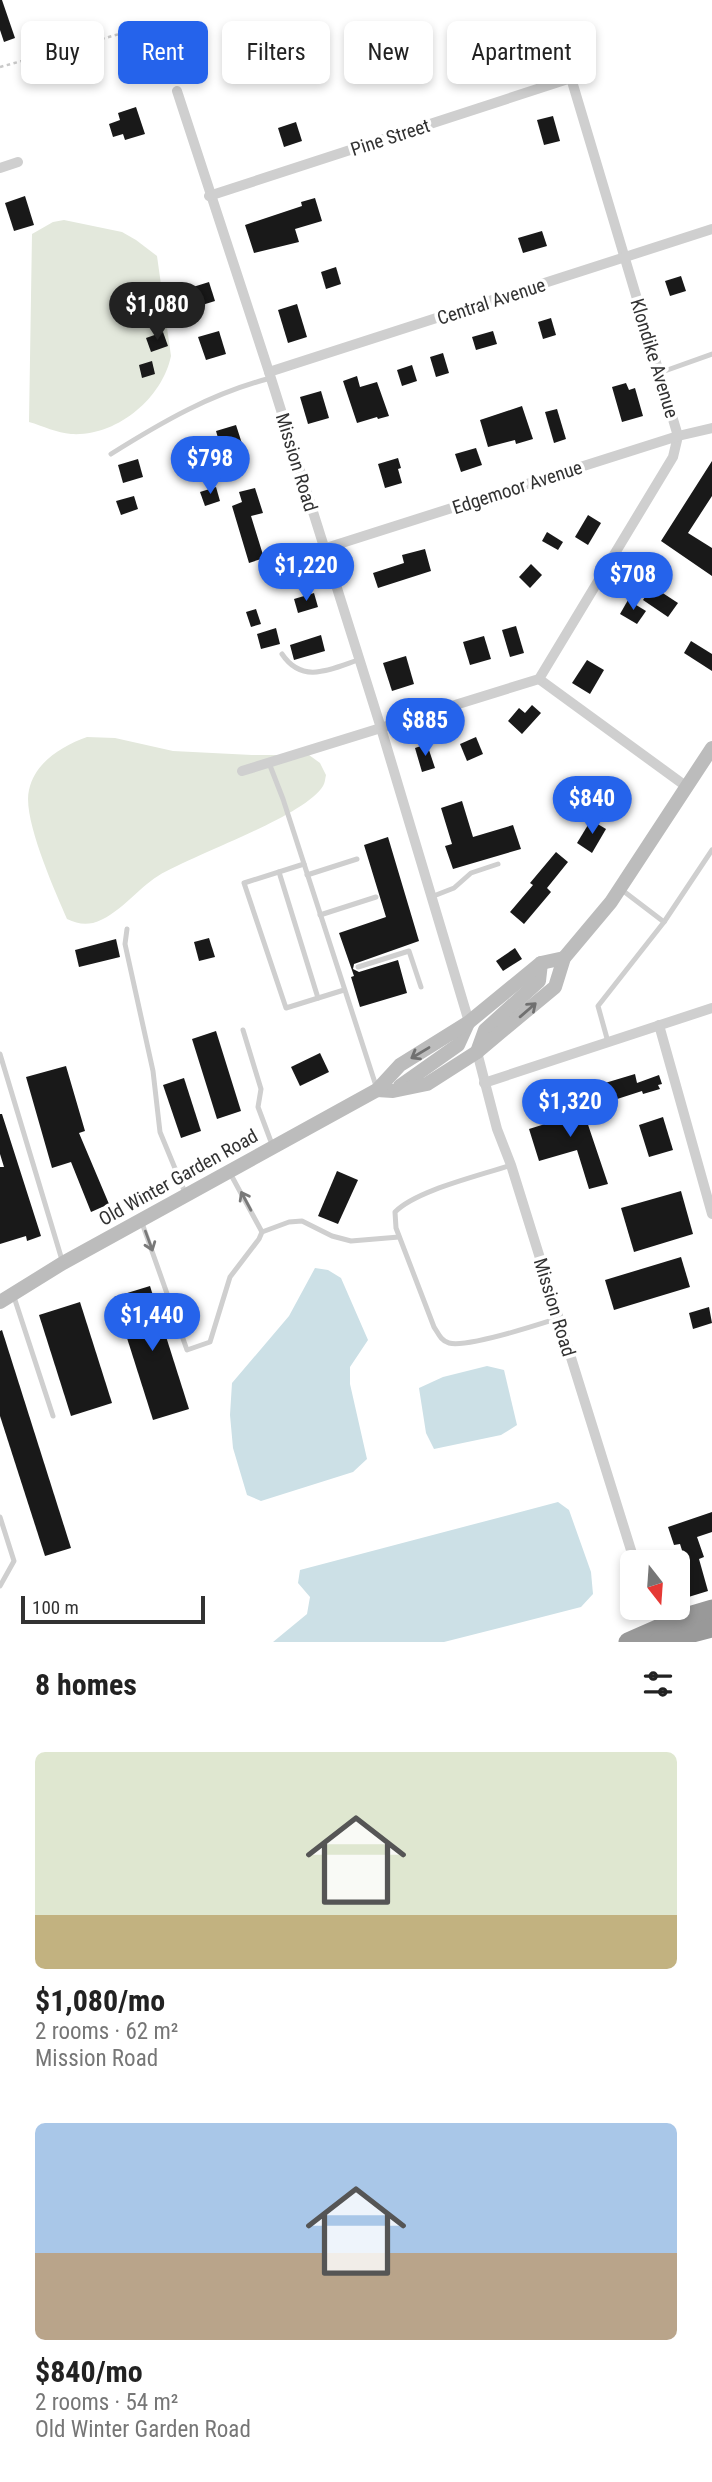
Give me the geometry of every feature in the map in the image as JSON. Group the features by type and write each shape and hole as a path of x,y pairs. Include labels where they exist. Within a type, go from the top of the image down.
{"highway":[{"path":"628,1642 685,1617 712,1609"},
{"path":"658,1642 712,1628"}],"main road":[{"path":"377,1090 393,1091 427,1083 477,1052 555,987 564,957 620,888 710,756"},
{"name":"Old Winter Garden Road","path":"0,1302 63,1263 377,1090 400,1065 469,1022 541,963 564,957"},
{"path":"477,1052 485,1030 539,981 541,963"},
{"path":"393,1091 458,1045 469,1022"}],"street":[{"name":"Pine Street","path":"209,196 552,84"},
{"name":"Klondike Avenue","path":"539,680 673,457 678,436 572,84"},
{"name":"Mission Road","path":"177,91 381,728 469,1022"},
{"path":"0,169 18,162"},
{"name":"Central Avenue","path":"270,375 712,229"},
{"name":"Edgemoor Avenue","path":"323,549 678,436 712,428"},
{"path":"242,771 539,680 687,787"},
{"path":"484,1083 712,1008"},
{"path":"659,1025 712,1214"},
{"name":"Mission Road","path":"477,1052 497,1129 511,1165 631,1550"}],"lane":[{"path":"659,373 712,354"},
{"path":"111,454 190,407 270,375"},
{"path":"282,654 295,670 313,673 358,660"},
{"path":"269,763 377,1090"},
{"path":"608,1042 598,1006 664,922 712,850"},
{"path":"307,874 356,859"},
{"path":"304,864 244,883 286,1008 344,990"},
{"path":"431,897 454,888 471,873 498,864"},
{"path":"278,872 318,998"},
{"path":"620,888 664,922"},
{"path":"320,915 376,897"},
{"path":"127,929 125,944 153,1071 160,1132 186,1195"},
{"path":"358,967 409,951 421,987"},
{"path":"338,972 346,970"},
{"path":"243,1030 261,1089 258,1107 272,1147"},
{"path":"0,1054 63,1263"},
{"path":"511,1165 421,1194 402,1204 395,1212 399,1237 434,1327 442,1339 449,1343 463,1343 525,1329 559,1318"},
{"path":"229,1171 262,1232"},
{"path":"141,1220 187,1350 210,1342 230,1277 262,1232 289,1222 302,1221 332,1236 351,1241 399,1237"},
{"path":"13,1294 53,1416"},
{"path":"0,1517 14,1561 0,1586"}],"path":[{"path":"0,67 152,25 177,91"}],"shaded area":[{"path":"64,220 122,232 157,256 171,356 158,387 147,400 120,422 88,433 71,434 29,422 32,234 53,222"},
{"path":"87,737 115,738 173,751 309,755 320,763 326,775 323,786 312,798 294,810 158,876 111,915 86,924 67,919 35,836 28,802 32,780 43,763 59,750"},
{"path":"315,1268 328,1270 341,1278 368,1340 350,1367 350,1384 367,1459 353,1472 261,1501 247,1495 233,1448 230,1415 232,1383 289,1316"},
{"path":"487,1366 504,1370 517,1425 501,1435 434,1449 426,1433 419,1388 443,1377"},
{"path":"558,1502 569,1510 591,1572 593,1594 581,1607 444,1642 273,1642 307,1614 310,1597 298,1583 300,1570"}],"building":[{"path":"0,0 15,38 4,42 0,30"},
{"path":"136,107 145,134 125,140 123,134 113,137 109,124 120,120 118,113"},
{"path":"553,116 560,141 544,145 537,120"},
{"path":"296,122 302,141 284,147 278,128"},
{"path":"25,196 34,225 14,231 5,203"},
{"path":"315,198 322,221 295,229 299,242 254,253 245,225 302,206 301,202"},
{"path":"542,231 547,246 523,253 518,238"},
{"path":"336,267 341,284 326,289 321,272"},
{"path":"681,276 686,291 670,296 665,281"},
{"path":"209,282 215,301 199,306 193,287"},
{"path":"297,304 307,337 288,343 278,310"},
{"path":"551,318 556,335 543,339 538,322"},
{"path":"219,331 226,354 206,360 198,337"},
{"path":"493,331 497,344 476,350 472,337"},
{"path":"163,332 168,346 151,352 146,338"},
{"path":"443,353 449,373 436,377 430,357"},
{"path":"152,361 155,374 142,378 139,365"},
{"path":"412,365 417,381 402,386 397,370"},
{"path":"357,376 360,387 377,382 389,416 357,423 343,381"},
{"path":"626,383 629,390 635,388 643,416 622,422 612,387"},
{"path":"321,391 329,418 308,424 300,397"},
{"path":"522,406 533,439 516,444 515,440 488,447 480,420"},
{"path":"557,409 566,439 554,443 545,412"},
{"path":"236,425 248,462 232,467 225,446 221,448 216,431"},
{"path":"476,448 482,465 461,472 455,454"},
{"path":"398,458 402,483 385,488 378,464"},
{"path":"138,459 143,477 123,483 118,465"},
{"path":"712,461 712,496 688,533 712,548 712,576 661,541"},
{"path":"216,487 220,501 205,506 200,492"},
{"path":"255,488 263,513 251,516 264,558 249,563 232,506 242,502 239,492"},
{"path":"134,496 138,509 121,515 116,501"},
{"path":"588,515 601,523 588,545 575,537"},
{"path":"547,532 563,542 558,550 542,541"},
{"path":"425,549 431,571 378,588 373,573 404,563 402,555"},
{"path":"531,564 542,575 530,588 519,577"},
{"path":"652,586 678,603 668,617 643,600"},
{"path":"314,593 318,607 298,613 294,599"},
{"path":"628,600 646,611 637,624 620,614"},
{"path":"256,609 261,624 251,627 246,612"},
{"path":"516,626 524,653 510,657 502,630"},
{"path":"276,628 280,644 261,649 257,634"},
{"path":"321,635 325,651 294,660 290,645"},
{"path":"484,636 491,659 470,665 463,642"},
{"path":"691,641 712,654 712,671 684,653"},
{"path":"406,656 414,684 392,691 383,663"},
{"path":"587,660 604,670 590,694 572,683"},
{"path":"532,705 541,713 522,734 508,721 519,708 525,713"},
{"path":"476,737 483,754 467,761 460,744"},
{"path":"427,744 435,768 422,772 415,748"},
{"path":"462,801 473,837 513,825 521,849 453,869 445,846 452,844 441,808"},
{"path":"591,820 606,829 592,853 577,843"},
{"path":"388,837 419,941 354,964 353,969 359,972 398,960 407,993 360,1007 351,977 354,976 339,933 386,917 364,845"},
{"path":"556,852 568,862 547,888 551,892 524,924 510,912"},
{"path":"209,938 215,957 199,961 194,942"},
{"path":"116,939 120,957 79,967 75,950"},
{"path":"515,948 522,959 503,971 496,961"},
{"path":"216,1031 241,1111 217,1119 192,1039"},
{"path":"320,1053 329,1072 300,1086 291,1067"},
{"path":"66,1066 85,1131 79,1133 109,1204 91,1212 71,1162 52,1168 26,1077"},
{"path":"635,1074 637,1083 659,1075 662,1084 658,1085 660,1089 643,1094 642,1091 611,1101 605,1083"},
{"path":"184,1078 201,1131 181,1138 163,1085"},
{"path":"577,1092 608,1184 589,1189 577,1150 539,1161 529,1129 561,1119 555,1099"},
{"path":"0,1114 41,1236 27,1241 26,1236 0,1244 0,1167 4,1167 0,1154"},
{"path":"663,1117 673,1150 649,1157 639,1125"},
{"path":"337,1171 358,1180 338,1224 318,1216"},
{"path":"681,1191 693,1234 634,1252 621,1208"},
{"path":"681,1257 690,1287 614,1310 605,1280"},
{"path":"150,1286 189,1409 153,1420 114,1297"},
{"path":"80,1302 112,1403 71,1416 39,1315"},
{"path":"709,1307 712,1323 693,1329 689,1313"},
{"path":"2,1330 71,1548 45,1556 0,1416"},
{"path":"712,1512 712,1532 697,1537 704,1557 699,1559 708,1591 690,1597 690,1550 682,1550 680,1544 674,1545 668,1527"}]}
